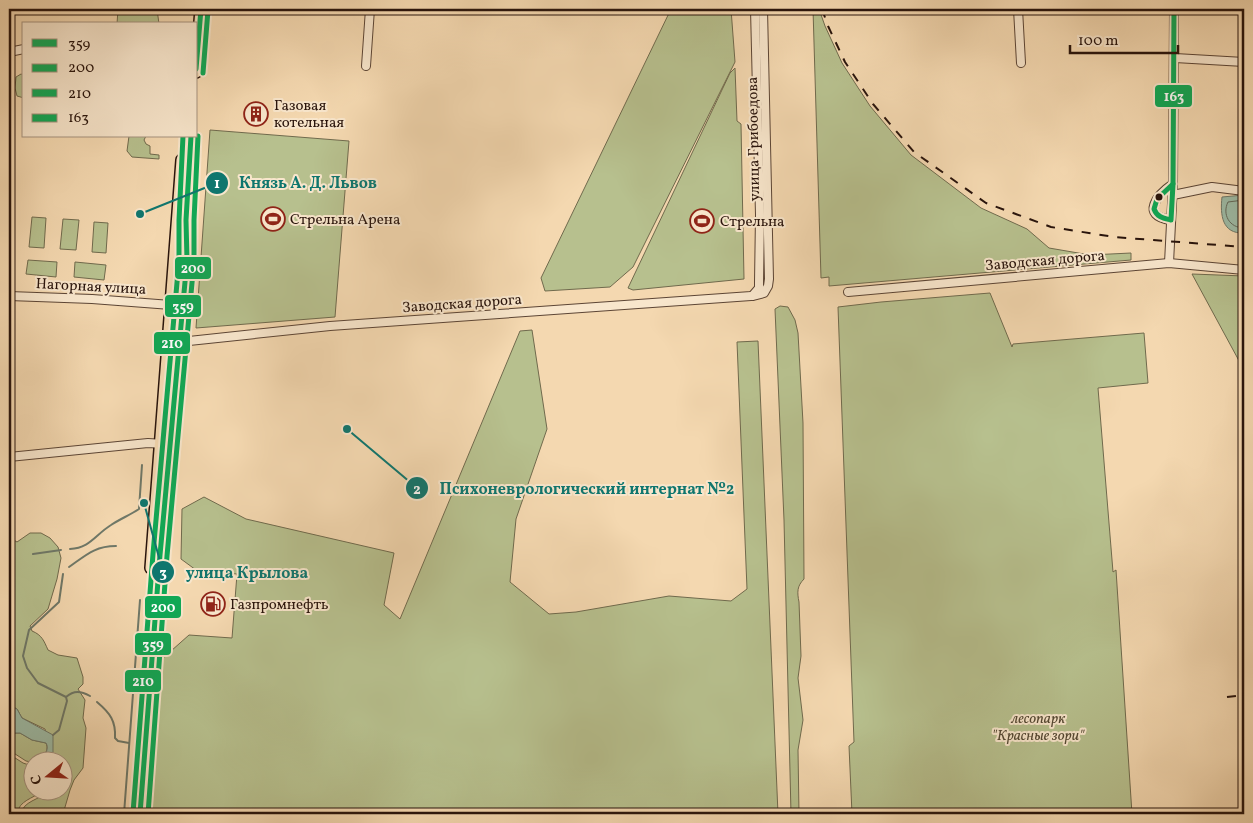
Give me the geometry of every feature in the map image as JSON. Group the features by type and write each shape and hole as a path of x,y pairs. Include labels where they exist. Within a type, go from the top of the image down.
{"main road":[{"path":"193,22 194,9"},
{"path":"198,47 201,9"},
{"path":"174,339 171,305 184,138"},
{"path":"133,814 174,339 187,260 186,220 191,138"},
{"path":"140,814 165,444"}],"street":[{"path":"366,66 370,9"},
{"name":"улица Грибоедова","path":"755,9 760,215 760,283 755,295"},
{"name":"улица Грибоедова","path":"755,295 764,293 769,279 763,9"},
{"path":"1018,9 1021,62"},
{"path":"1169,263 1173,195 1174,9"},
{"path":"9,52 22,49"},
{"path":"1175,58 1244,62"},
{"path":"1171,220 1160,217 1154,208 1154,202 1158,196 1173,184"},
{"path":"1173,195 1212,187 1244,192"},
{"name":"Заводская дорога","path":"848,292 1169,263 1244,270"},
{"name":"Заводская дорога","path":"174,339 195,340 330,326 755,295"},
{"name":"Нагорная улица","path":"9,296 92,299 171,305"},
{"path":"9,457 165,444"}],"green space":[{"path":"118,9 157,9 159,22 117,22"},
{"path":"671,9 731,9 735,62 633,267 610,287 545,291 541,278"},
{"path":"813,9 819,9 842,63 870,106 911,155 981,208 1027,229 1049,248 1090,255 1131,253 1131,260 829,286 829,277 821,278"},
{"name":"Стрельна","path":"735,68 737,121 741,124 744,279 633,290 628,288 730,73"},
{"path":"22,74 22,97 17,96 15,88 16,77"},
{"name":"Стрельна Арена","path":"210,130 349,141 335,317 196,328"},
{"path":"129,138 145,138 146,144 150,146 150,154 159,155 159,159 132,157 127,151"},
{"path":"32,217 46,218 44,248 29,247"},
{"path":"63,219 79,220 76,250 60,249"},
{"path":"94,222 108,223 106,253 92,252"},
{"path":"28,260 57,262 56,277 26,274"},
{"path":"75,262 106,265 104,280 74,277"},
{"path":"1192,274 1244,276 1244,370"},
{"name":"лесопарк \"Красные зори\"","path":"990,293 1012,347 1013,344 1144,333 1148,383 1098,388 1113,572 1116,570 1132,814 852,814 849,746 854,742 838,307"},
{"path":"780,306 788,307 795,320 798,333 803,423 804,579 800,584 798,592 801,656 798,678 803,720 798,750 799,814 791,814 784,520 775,309"},
{"path":"532,330 547,429 516,519 510,582 549,614 576,612 669,596 731,601 747,589 737,342 758,341 778,814 151,814 162,659 189,635 232,638 237,574 196,570 181,559 182,509 204,497 246,519 394,553 384,605 400,619 520,331"},
{"path":"30,533 41,533 50,538 58,547 61,558 48,609 30,626 32,631 42,639 48,650 58,655 77,658 83,677 83,684 78,689 85,700 83,718 86,728 83,768 72,785 72,750 50,750 45,729 22,718 17,709 9,705 9,537 17,542"},
{"path":"9,733 20,733 32,740 46,743 47,746 47,750 22,750 22,758 9,750"},
{"path":"9,754 22,762 22,800 28,800 20,806 17,814 9,814"},
{"path":"34,800 67,800 63,814 21,814 28,803"}],"water":[{"path":"1244,195 1244,233 1227,227 1222,217 1222,197"},
{"path":"9,705 17,709 22,718 53,735 53,750 47,750 46,743 32,740 20,733 9,733"}],"waterway":[{"path":"70,549 88,544 105,529 139,509 142,465"},
{"path":"69,567 96,549 116,546"},
{"path":"33,554 61,550"},
{"path":"53,735 59,730 67,701 66,697 38,683 27,668 23,656 29,630 59,602 63,574"},
{"path":"124,814 140,600"},
{"path":"66,697 78,692 90,696"},
{"path":"97,702 111,718 115,738 118,741 129,743"}],"railway":[{"path":"822,9 845,62 873,104 914,152 986,203 1051,227 1114,237 1244,247"},
{"path":"1227,697 1244,695"}],"transit line":[{"name":"359","path":"198,45 201,9"},
{"name":"163","path":"1173,184 1174,9"},
{"name":"200","path":"203,73 208,10"},
{"name":"210","path":"133,813 153,554 179,260 183,138"},
{"name":"359","path":"140,814 160,555 187,260 186,220 191,138"},
{"name":"200","path":"148,814 167,556 194,261 198,138"},
{"name":"163","path":"1173,184 1171,220 1163,218 1154,209 1157,199 1173,184"}],"place":[{"name":"Газовая котельная","path":"256,114"},
{"name":"Князь А. Д. Львов","path":"140,214"},
{"name":"Стрельна Арена","path":"273,219"},
{"name":"Стрельна","path":"702,221"},
{"name":"Психоневрологический интернат №2","path":"347,429"},
{"name":"улица Крылова","path":"144,503"},
{"name":"Газпромнефть","path":"213,604"}]}
